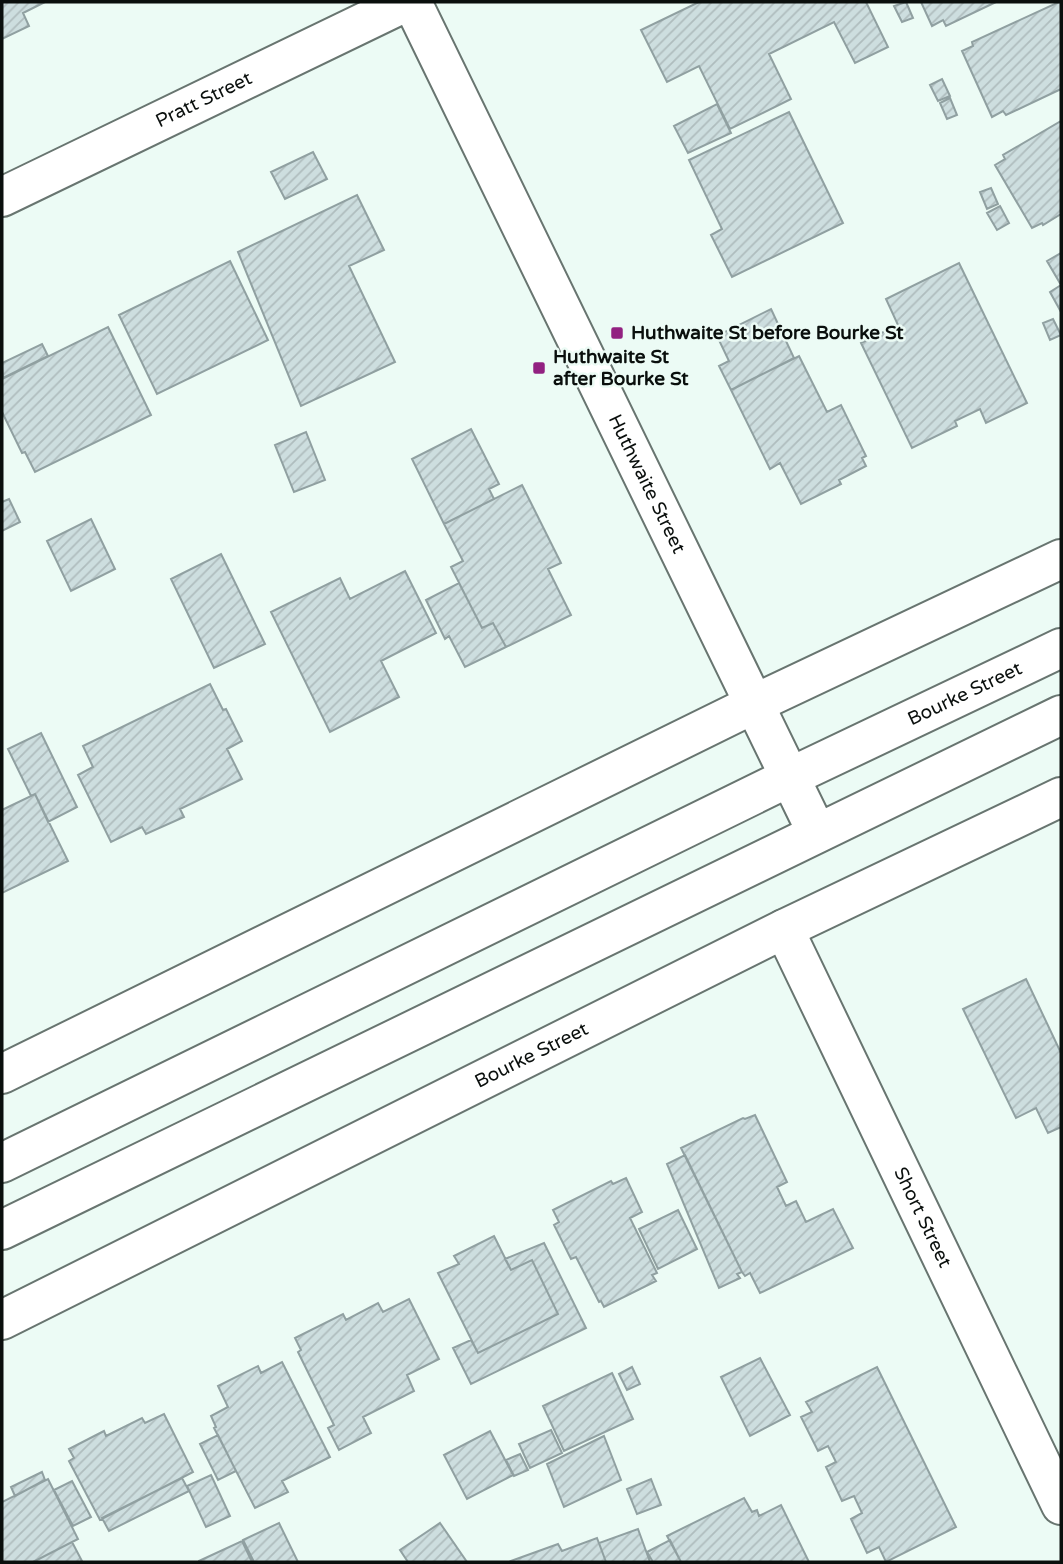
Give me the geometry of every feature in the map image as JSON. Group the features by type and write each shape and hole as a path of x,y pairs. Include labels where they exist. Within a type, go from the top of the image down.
{"street":[{"name":"Pratt Street","path":"2,197 405,2"},
{"name":"Huthwaite Street","path":"412,2 817,832"},
{"path":"2,1074 754,704 1061,559"},
{"name":"Bourke Street","path":"2,1163 1061,648"},
{"path":"2,1230 1061,715"},
{"name":"Bourke Street","path":"2,1320 784,929 1061,797"},
{"name":"Short Street","path":"784,929 1061,1505"}],"building":[{"path":"2,2 45,2 23,13 29,26 2,39"},
{"path":"699,2 866,2 888,47 855,63 834,22 769,54 791,99 730,129 699,66 667,82 641,30"},
{"path":"906,2 913,18 902,22 894,6"},
{"path":"921,2 996,2 946,26 943,20 932,26"},
{"path":"1059,2 1061,89 1006,115 1003,111 992,117 962,51 973,46 972,42"},
{"path":"942,79 950,96 938,101 930,85"},
{"path":"950,98 957,115 947,119 940,103"},
{"path":"717,104 731,133 688,153 674,126"},
{"path":"789,112 843,223 732,277 711,235 722,229 689,160"},
{"path":"1061,121 1061,214 1032,228 995,165 1005,159 1003,155"},
{"path":"313,152 327,179 285,199 271,172"},
{"path":"991,188 998,204 987,209 980,192"},
{"path":"357,195 384,250 349,266 395,362 301,406 238,252"},
{"path":"1000,206 1009,223 997,230 987,213"},
{"path":"1061,253 1061,285 1047,261"},
{"path":"230,261 268,340 157,394 119,315"},
{"path":"959,263 1027,403 986,423 980,409 955,421 957,426 912,448 861,343 898,325 886,299"},
{"path":"1061,285 1061,312 1050,292"},
{"path":"771,309 794,358 731,390 719,366 729,361 717,336"},
{"path":"1053,319 1061,335 1050,340 1043,323"},
{"path":"108,327 151,415 35,472 25,452 22,453 2,412 2,379"},
{"path":"42,344 48,356 3,378 2,363"},
{"path":"799,356 827,412 841,405 866,456 862,458 866,466 839,480 841,484 801,504 780,463 770,469 731,390"},
{"path":"471,429 499,484 489,489 494,499 444,524 412,459"},
{"path":"306,432 325,480 294,492 275,445"},
{"path":"522,485 561,563 548,569 571,615 506,647 493,623 482,628 451,567 463,561 444,524"},
{"path":"9,499 20,522 2,531 2,502"},
{"path":"91,519 115,569 71,591 47,541"},
{"path":"221,554 265,644 214,668 171,579"},
{"path":"405,571 436,633 381,661 399,697 330,732 271,612 340,578 350,599"},
{"path":"459,583 482,628 493,623 506,647 465,667 449,636 445,639 426,600"},
{"path":"210,684 242,741 227,749 242,779 180,809 184,817 146,834 142,827 111,842 78,775 93,767 83,746"},
{"path":"41,733 77,807 48,822 35,794 31,796 8,749"},
{"path":"35,794 68,861 2,893 2,810"},
{"path":"1026,979 1061,1053 1061,1127 1048,1133 1036,1108 1016,1118 963,1009"},
{"path":"755,1115 787,1182 777,1187 786,1206 796,1201 806,1222 833,1209 853,1248 760,1293 750,1273 745,1276 742,1272 681,1148 743,1118"},
{"path":"685,1155 742,1272 737,1274 740,1278 719,1288 667,1164"},
{"path":"626,1178 642,1212 630,1218 657,1273 652,1275 656,1281 604,1307 576,1257 571,1259 554,1225 559,1222 553,1210 611,1181 613,1184"},
{"path":"678,1210 697,1249 658,1269 639,1229"},
{"path":"494,1236 511,1270 532,1260 558,1314 478,1353 438,1273 459,1264 454,1256"},
{"path":"544,1243 586,1328 471,1384 453,1348 471,1340 478,1353 558,1314 532,1260 511,1270 505,1259"},
{"path":"409,1299 439,1359 407,1375 414,1391 363,1417 371,1433 339,1450 328,1428 334,1425 298,1352 301,1350 295,1338 343,1314 346,1320 378,1303 383,1312"},
{"path":"760,1358 790,1415 750,1436 721,1377"},
{"path":"282,1362 330,1457 282,1481 288,1492 255,1508 214,1428 216,1427 211,1416 228,1407 218,1386 258,1366 261,1373"},
{"path":"632,1367 640,1384 627,1390 619,1374"},
{"path":"877,1367 956,1527 886,1562 879,1547 867,1553 851,1519 862,1513 854,1496 842,1501 826,1467 836,1462 828,1446 818,1451 801,1417 812,1412 806,1402"},
{"path":"612,1373 633,1419 564,1451 543,1406"},
{"path":"164,1414 193,1472 100,1520 69,1461 74,1458 69,1449 104,1431 106,1436 142,1418 145,1423"},
{"path":"551,1430 562,1453 530,1468 519,1444"},
{"path":"490,1431 513,1475 467,1499 444,1455"},
{"path":"218,1435 236,1471 218,1480 200,1444"},
{"path":"604,1436 621,1480 564,1507 547,1464"},
{"path":"520,1454 528,1470 514,1476 506,1460"},
{"path":"42,1472 45,1480 15,1496 11,1487"},
{"path":"211,1475 230,1516 206,1527 187,1486"},
{"path":"182,1478 189,1491 109,1531 102,1518"},
{"path":"48,1479 78,1539 33,1562 2,1562 2,1502"},
{"path":"651,1479 661,1505 637,1514 627,1489"},
{"path":"72,1481 91,1517 73,1526 54,1490"},
{"path":"744,1498 752,1512 757,1510 759,1516 781,1505 809,1562 681,1562 667,1536"},
{"path":"279,1523 298,1562 254,1562 243,1540"},
{"path":"440,1523 467,1562 408,1562 400,1550"},
{"path":"638,1529 650,1562 606,1562 599,1543"},
{"path":"597,1538 606,1562 511,1561 558,1544 562,1551"},
{"path":"670,1540 681,1562 653,1562 647,1552"},
{"path":"242,1541 252,1562 199,1562 199,1561"},
{"path":"72,1542 82,1561 33,1562"}],"place":[{"name":"Huthwaite St before Bourke St","path":"617,333"},
{"name":"Huthwaite St after Bourke St","path":"539,368"}]}
